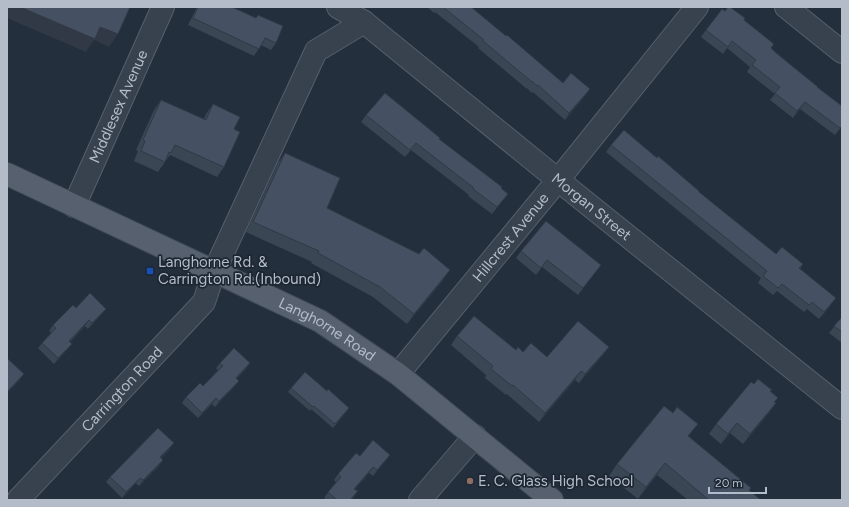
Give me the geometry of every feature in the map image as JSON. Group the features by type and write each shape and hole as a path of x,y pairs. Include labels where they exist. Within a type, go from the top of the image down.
{"main road":[{"name":"Langhorne Road","path":"7,174 320,321 398,374 552,500"}],"street":[{"name":"Middlesex Avenue","path":"74,206 163,7"},
{"name":"Morgan Street","path":"338,7 364,22 842,408"},
{"name":"Hillcrest Avenue","path":"398,374 558,180 697,7"},
{"path":"786,7 842,52"},
{"name":"Carrington Road","path":"18,500 204,302 214,272 316,51 364,22"},
{"path":"420,500 475,436"}],"building":[{"path":"20,7 130,7 118,34 100,27 95,39"},
{"path":"198,7 232,7 256,18 258,15 283,26 276,43 265,38 259,49 193,18"},
{"path":"443,7 471,7 506,36 507,35 563,83 571,73 590,89 569,113 538,85 537,86 532,82"},
{"path":"728,7 745,18 744,20 774,44 771,48 776,53 842,106 842,126 840,128 805,102 797,111 775,93 780,87 752,65 756,60 732,41 728,47 706,30 722,9 725,11"},
{"path":"385,93 440,138 439,139 502,187 501,188 508,194 497,207 416,143 410,150 366,115"},
{"path":"161,100 206,120 213,104 240,117 234,129 240,132 224,167 175,145 171,153 169,152 165,162 141,151 145,141 143,140"},
{"path":"624,130 657,158 658,156 699,192 776,254 782,247 803,264 799,268 836,298 824,312 812,302 809,305 782,284 778,288 763,276 767,271 611,145"},
{"path":"285,153 340,178 327,208 419,254 424,248 450,270 414,314 380,287 318,253 319,251 253,222"},
{"path":"546,221 601,265 583,288 547,260 541,268 521,251"},
{"path":"90,293 106,309 92,323 89,320 69,341 72,344 58,358 42,343 56,328 53,325 73,305 76,308"},
{"path":"474,316 516,350 518,347 523,352 531,343 547,357 578,321 609,347 585,374 581,371 545,413 513,385 512,386 491,369 493,366 457,336"},
{"path":"842,317 842,332 834,326"},
{"path":"234,348 250,363 236,378 239,381 219,401 216,398 202,413 186,397 200,383 203,386 223,366 220,363"},
{"path":"8,359 24,374 7,392 7,360"},
{"path":"305,372 327,391 328,389 349,408 335,424 291,388"},
{"path":"758,379 772,390 770,391 778,398 774,402 776,403 750,434 737,423 728,434 716,424 751,382 754,384"},
{"path":"664,406 673,413 677,407 698,424 688,436 751,488 749,490 761,500 709,500 665,463 646,487 617,464"},
{"path":"158,428 174,443 160,457 163,460 143,480 140,478 126,492 110,477"},
{"path":"373,440 390,455 377,470 373,467 354,489 358,491 350,500 337,500 328,492 341,477 338,474 356,453 360,456"}],"place":[{"name":"Langhorne Rd. & Carrington Rd.(Inbound)","path":"150,271"},
{"name":"E. C. Glass High School","path":"470,481"}]}
